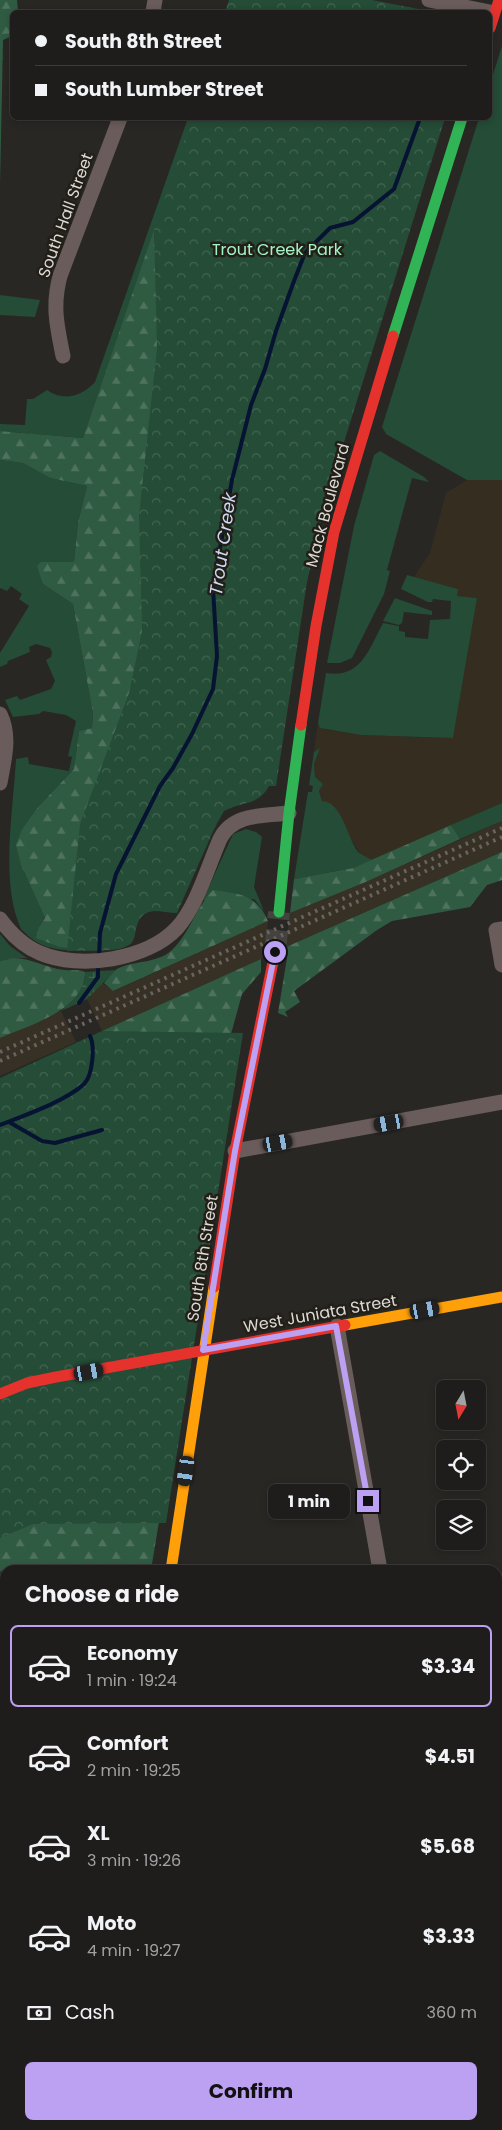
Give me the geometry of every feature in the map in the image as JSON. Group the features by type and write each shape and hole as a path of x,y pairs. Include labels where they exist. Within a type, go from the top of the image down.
{"main road":[{"name":"Mack Boulevard","path":"279,912 289,813 316,626 334,532 368,415 461,120"},
{"name":"South 8th Street","path":"172,1565 203,1350 235,1151 275,952"},
{"name":"West Juniata Street","path":"0,1394 56,1377 502,1296"}],"street":[{"path":"429,0 478,10"},
{"name":"South Hall Street","path":"63,356 55,314 56,293 60,276 119,120"},
{"path":"0,714 6,734 6,748 0,783"},
{"path":"0,919 15,937 41,953 60,959 84,961 117,958 138,953 162,942 178,928 190,911 224,831 232,823 251,817 289,813"},
{"path":"499,930 502,965"},
{"path":"235,1151 502,1102"},
{"path":"336,1326 379,1565"}],"shaded area":[{"path":"467,480 502,480 502,803 372,860 360,854 347,832 322,801 319,790 323,784 315,777 314,764 320,748 314,752 318,723 323,729 361,735 453,738 477,598 457,596 458,589 414,577 430,553 446,493"},
{"path":"502,821 502,852 286,947 290,913 368,881"},
{"path":"268,921 264,956 261,959 102,1031 87,999 102,983 114,991"},
{"path":"61,1011 76,1042 0,1076 0,1038"}],"green space":[{"path":"0,0 17,0 18,10 10,10 10,37 3,40 0,184"},
{"path":"229,0 372,0 424,10 226,10"},
{"path":"502,46 502,480 467,480 386,434 382,427 478,120 492,120 492,78"},
{"path":"187,120 215,120 170,186 83,438 0,431 0,424 25,425 27,399 33,399 47,390 60,396 72,396 84,391 95,382"},
{"name":"Trout Creek Park","path":"191,120 444,120 345,439 319,529 307,582 276,786 269,786 255,800 224,811 177,913 154,911 146,913 138,921 132,942 124,948 67,951 80,824 129,693 142,631 139,515 157,348 154,230"},
{"path":"154,230 158,292 155,587 83,950 60,947 36,938 39,927 45,918 21,865 16,845 22,829 37,808 74,769 79,731 92,728 93,714 73,604 43,584 37,566 41,562 74,562 78,522 87,486 50,478 23,463 0,460 0,431 83,438"},
{"path":"0,295 40,300 35,317 0,315"},
{"path":"380,451 424,477 429,482 412,478 387,570 390,571 384,594 352,658 340,663 327,663 354,526 374,455"},
{"path":"0,460 23,463 50,478 87,486 78,522 74,562 41,562 43,584 73,604 93,714 92,728 79,731 74,769 37,808 22,829 21,865 45,918 39,927 83,950 65,950 49,947 28,936 21,929 11,890 9,869 16,759 28,757 29,764 69,771 72,757 68,756 76,721 66,715 43,711 39,714 13,717 5,700 17,696 20,700 51,689 55,681 46,660 51,657 52,652 50,648 36,644 29,647 30,652 8,661 7,664 0,667 0,653 29,606 19,599 22,594 11,586 7,591 0,588"},
{"path":"407,575 458,589 457,596 477,598 453,738 361,735 320,728 318,723 326,673 338,674 356,667 368,652 383,623 399,626 399,631 405,632 405,637 428,639 430,620 450,619 451,601 433,599 432,602 428,602 401,589"},
{"path":"395,598 432,611 432,615 404,612 402,623 399,625 383,621"},
{"path":"320,748 314,764 315,777 323,784 319,791 322,801 335,807 358,852 372,860 353,868 294,879 308,792 312,792 313,786 309,785 314,752"},
{"path":"502,803 502,821 460,839 451,825"},
{"path":"451,825 460,839 368,881 290,913 294,879 353,868"},
{"path":"246,829 256,832 262,837 254,887 264,911 254,899 203,900 233,834"},
{"path":"502,852 502,880 487,885 470,907 392,921 294,991 300,1002 285,1012 288,1017 278,1013 287,958 286,947"},
{"path":"213,890 239,894 252,900 258,905 268,921 113,991 104,983 117,969 159,958 172,950 184,936 202,904"},
{"path":"0,934 10,946 27,958 13,958 0,961"},
{"path":"13,958 57,969 85,972 83,985 76,997 54,1014 0,1038 0,961"},
{"path":"261,959 261,972 242,994 231,1034 96,1053 102,1031"},
{"path":"116,970 87,999 61,1011 78,994 85,978 85,972"},
{"path":"102,1031 243,1033 166,1523 33,1524 0,1538 0,1078"},
{"path":"0,1414 164,1491 152,1565 0,1565"}],"waterway":[{"name":"Trout Creek","path":"99,958 100,933 116,874 160,786 173,768 192,734 213,689 217,656 213,588 232,480 251,405 294,281 305,253 330,228 353,222 394,189 419,120"},
{"name":"Trout Creek","path":"79,1003 98,977 98,965"},
{"name":"Trout Creek","path":"0,1125 56,1102 84,1084 87,1080 92,1060 92,1041 90,1036"},
{"path":"9,1122 42,1141 55,1143 102,1130"}],"tunnel":[{"path":"275,952 279,912"}],"railway":[{"path":"0,1052 502,828"},
{"path":"0,1061 502,837"}],"traffic: fast":[{"path":"393,336 461,120"},
{"path":"279,912 289,813 301,725"}],"traffic: slow":[{"path":"172,1565 214,1287"},
{"path":"345,1325 502,1297"}],"traffic: jam":[{"path":"492,22 499,0"},
{"path":"301,725 316,626 334,532 393,336"},
{"path":"214,1287 235,1151 275,952"},
{"path":"0,1394 27,1383 56,1377 345,1325"}],"route":[{"path":"275,952 235,1151 203,1350 336,1326 368,1501"}]}
